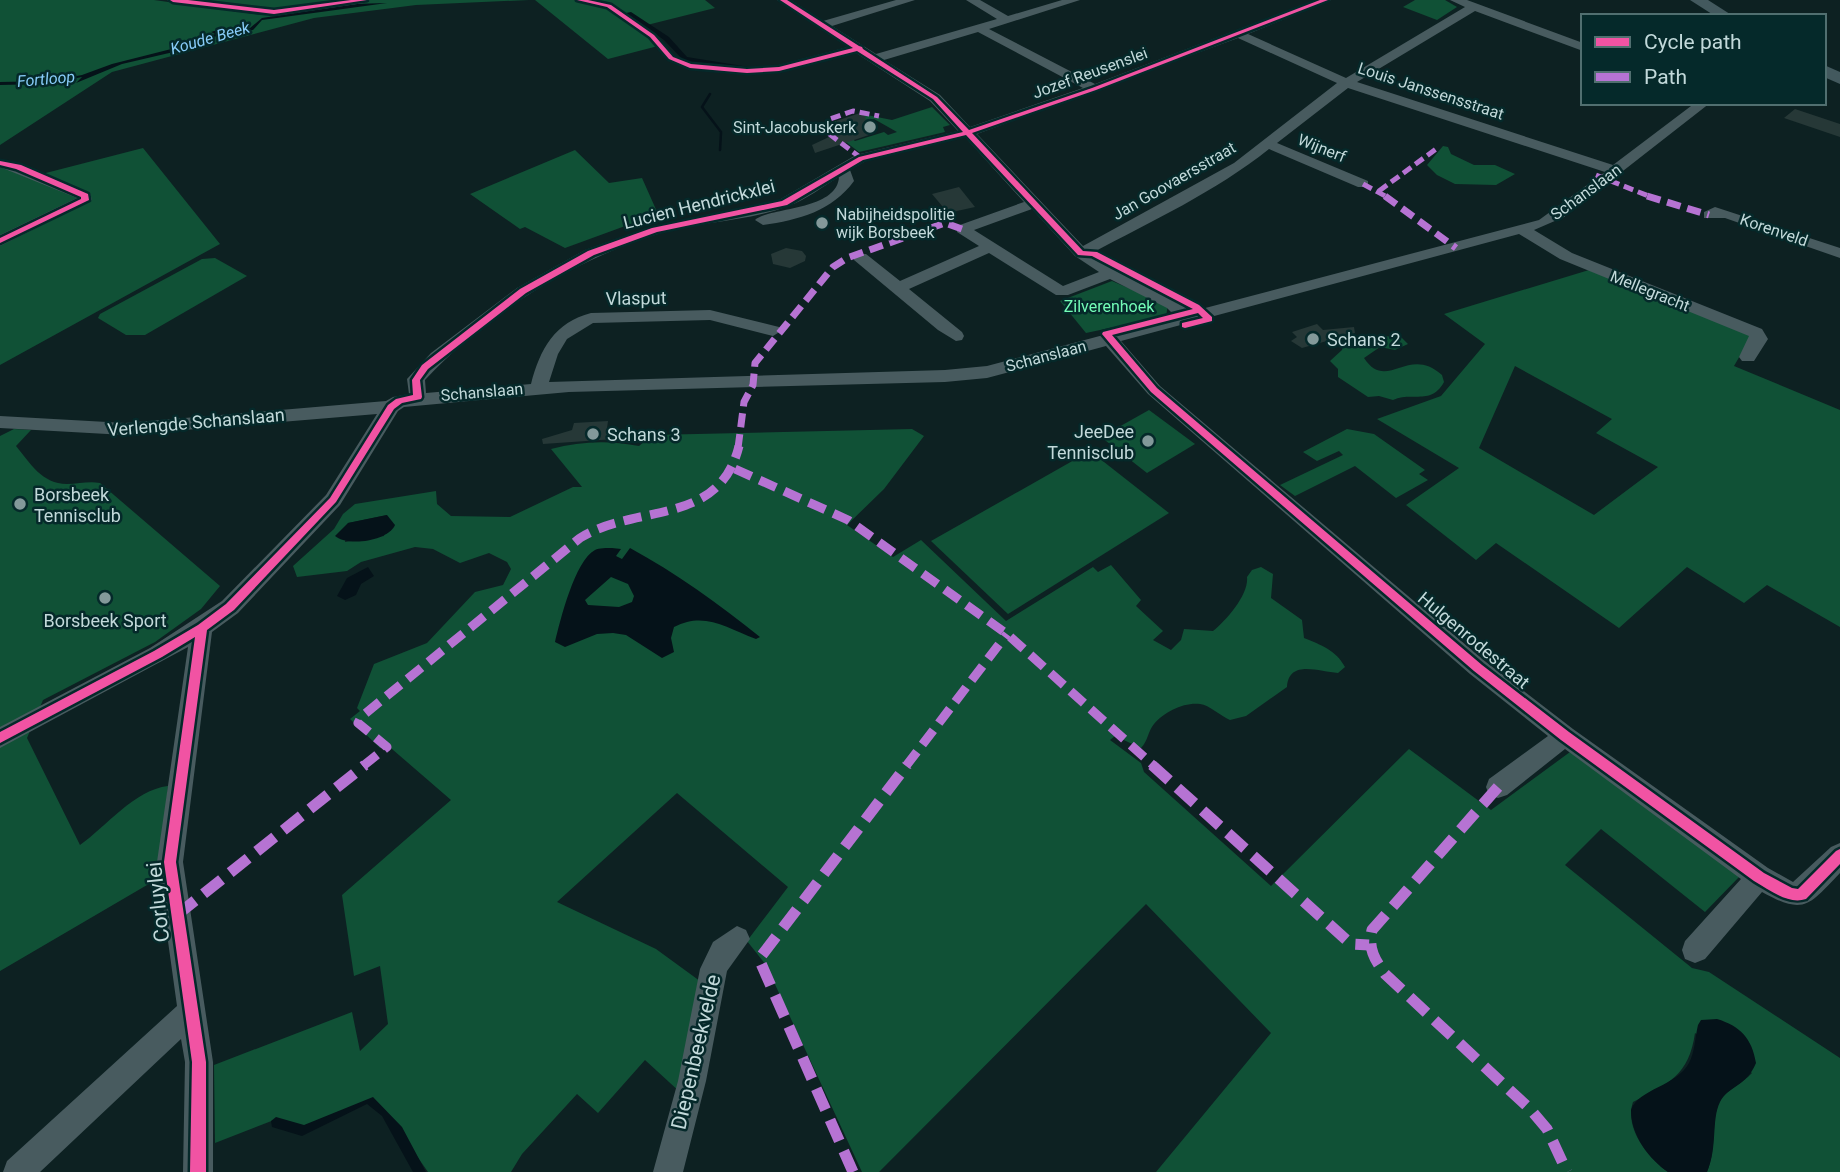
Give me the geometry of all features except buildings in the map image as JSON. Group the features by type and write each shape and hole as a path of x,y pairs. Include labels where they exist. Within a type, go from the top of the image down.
{"main road":[{"path":"1697,0 1722,14"},
{"path":"1706,0 1731,14"}],"street":[{"path":"173,0 274,12 364,0"},
{"path":"783,0 877,58 935,98 970,132 1032,204 1081,253 1111,273 1167,301 1186,318"},
{"path":"822,24 909,0"},
{"path":"972,0 1007,20"},
{"path":"877,58 1074,0"},
{"path":"1300,0 1319,2"},
{"path":"1456,0 1475,4 1581,46"},
{"name":"Jozef Reusenslei","path":"861,159 970,132 1094,89 1319,2"},
{"name":"Jan Goovaersstraat","path":"1081,253 1194,193 1268,144 1347,83 1475,4"},
{"path":"979,28 1094,89"},
{"name":"Louis Janssensstraat","path":"1240,34 1347,83 1616,171"},
{"path":"779,69 860,48"},
{"name":"Schanslaan","path":"418,397 538,387 968,375 1523,230 1559,214 1701,105"},
{"name":"Wijnerf","path":"1268,144 1363,184"},
{"name":"Lucien Hendrickxlei","path":"418,397 416,380 425,367 540,279 591,253 639,235 784,203 861,159"},
{"path":"0,163 18,167 85,196 85,200 79,204 0,241"},
{"path":"1032,204 962,229 1062,292 1111,273"},
{"name":"Korenveld","path":"1709,215 1715,211 1729,214 1840,253"},
{"name":"Mellegracht","path":"1523,230 1548,248 1577,261 1756,333 1759,339 1748,357"},
{"path":"900,287 990,247"},
{"path":"860,257 900,287 910,296 915,306 956,336"},
{"name":"Vlasput","path":"538,387 552,344 580,320 710,315 773,331"},
{"name":"Hulgenrodestraat","path":"1110,339 1165,399 1478,668 1565,736 1759,877 1784,892 1801,895 1840,855"},
{"path":"0,738 202,628 230,607 333,500 391,407 399,401 418,397"},
{"name":"Verlengde Schanslaan","path":"0,422 125,429 391,407"},
{"name":"Corluylei","path":"198,1172 199,1062 170,862 202,628"},
{"path":"1498,787 1565,736"},
{"path":"1695,950 1759,877"},
{"name":"Diepenbeekvelde","path":"668,1172 692,1081 715,969 723,951 737,939"},
{"path":"18,1172 128,1067 193,1010"}],"green space":[{"path":"0,0 154,0 262,15 276,10 198,0 529,0 416,5 314,18 112,72 0,145"},
{"path":"535,0 705,0 715,8 647,25 632,25 658,46 608,59"},
{"path":"1415,0 1445,0 1457,7 1437,20 1403,7"},
{"path":"932,107 950,125 943,127 945,132 859,152 830,130 835,121 849,128 842,131 855,141 884,132 888,135 897,132 874,119 866,122 860,117 862,114 892,120"},
{"path":"1443,146 1448,147 1451,154 1474,165 1495,165 1515,174 1496,185 1455,184 1437,175 1427,165"},
{"path":"143,148 220,244 0,365 0,163 38,175"},
{"path":"575,150 609,183 642,178 658,214 565,248 525,227 520,229 470,194"},
{"path":"215,258 247,276 145,335 126,335 98,318 100,314 202,259"},
{"path":"1589,270 1752,335 1734,366 1840,410 1840,627 1767,585 1744,603 1687,567 1619,628 1496,543 1476,560 1406,505 1459,468 1377,419 1441,396 1485,344 1444,314","holes":["1515,366 1612,419 1596,433 1658,467 1594,515 1479,448"]},
{"name":"Zilverenhoek","path":"1112,281 1168,305 1166,316 1086,333 1060,301"},
{"path":"1381,336 1401,337 1408,344 1395,350 1380,347 1364,358 1373,368 1390,371 1408,365 1430,367 1442,375 1444,382 1439,389 1427,396 1393,400 1379,396 1368,397 1338,377 1338,369 1330,361 1342,350 1344,342"},
{"name":"JeeDee Tennisclub","path":"1149,410 1195,444 1147,473 1101,437"},
{"path":"14,429 31,430 16,446 44,476 58,483 100,483 220,586 201,609 155,642 43,700 27,738 80,845 132,801 168,786 159,878 0,971 0,436"},
{"path":"912,429 924,436 884,489 847,525 893,557 921,540 1006,621 1093,567 1098,572 1111,565 1141,600 1136,606 1163,631 1153,640 1171,650 1181,640 1184,629 1213,631 1219,626 1241,599 1247,577 1252,570 1261,567 1273,574 1271,598 1302,620 1304,638 1333,652 1345,667 1338,673 1299,670 1289,678 1287,687 1246,716 1230,720 1204,705 1187,705 1158,720 1141,748 1115,736 1110,740 1141,763 1144,772 1271,886 1409,749 1491,810 1570,752 1740,876 1705,912 1601,829 1565,865 1692,968 1709,972 1840,1058 1840,1172 1707,1172 1719,1102 1752,1073 1695,1033 1688,1059 1682,1069 1657,1090 1633,1102 1631,1112 1640,1142 1668,1172 1156,1172 1271,1033 1146,904 879,1172 862,1172 766,965 747,941 788,887 677,793 557,902 656,949 704,984 681,1093 645,1060 598,1113 577,1094 522,1154 511,1172 428,1172 391,1119 371,1099 301,1134 274,1120 215,1143 214,1065 352,1012 360,1051 388,1024 380,966 354,976 342,895 451,800 392,749 380,748 350,719 360,711 357,708 374,664 427,643 475,592 503,585 511,569 507,562 489,553 460,563 433,549 415,547 361,562 347,571 297,577 293,566 334,529 343,514 355,504 436,491 437,504 451,516 510,517 573,487 582,487 551,449 595,442 639,446 652,435","holes":["387,515 384,536 345,542 348,523"]},
{"path":"1347,429 1374,434 1425,470 1419,474 1428,480 1396,498 1355,466 1295,496 1280,485 1343,455 1339,451 1317,461 1303,452"},
{"path":"1090,451 1169,513 1008,614 931,541"}],"water":[{"name":"Koude Beek","path":"387,3 262,20 253,30 219,35 182,50 122,64 76,83 82,77 46,84 0,85 0,82 49,81 82,75 112,64 191,44 215,34 211,32 214,31 250,28 262,18 352,4"},
{"path":"631,12 669,37 687,57 755,68 684,61 664,40 626,13"},
{"path":"387,515 395,525 384,535 358,542 335,536 348,523"},
{"path":"630,548 647,558 697,590 760,637 756,639 706,621 685,622 674,627 671,638 674,652 662,658 626,635 613,633 597,634 565,647 555,642 569,592 581,566 595,550 621,549 616,556 622,559","holes":["611,577 628,584 634,596 632,602 619,607 588,605 585,600"]},
{"path":"368,567 374,576 361,584 356,595 345,600 337,596 347,578"},
{"path":"1717,1019 1744,1034 1756,1063 1747,1077 1720,1102 1707,1172 1668,1172 1642,1146 1634,1128 1631,1110 1641,1097 1683,1071 1691,1059 1701,1020"},
{"path":"373,1097 402,1127 426,1172 413,1172 382,1116 367,1104 302,1136 272,1127 271,1121 276,1117 304,1125"}],"waterway":[{"path":"710,94 702,107 721,132 720,150"}],"marked path":[{"path":"861,158 824,130 830,119 853,111 879,116"},
{"path":"1379,191 1436,149"},
{"path":"1596,175 1663,202 1709,215"},
{"path":"1363,184 1379,191 1456,248"},
{"path":"177,915 387,747 358,723 361,717 580,538 613,522 685,506 718,488 735,461 744,402 753,385 755,363 833,267 847,258 945,223 962,229"},
{"path":"735,469 848,520 1007,634 1345,939 1351,944 1369,945"},
{"path":"853,1172 759,959 1007,634"},
{"path":"1498,787 1372,930 1369,945 1371,954 1385,974 1530,1109 1547,1129 1567,1172"}],"cycle path":[{"path":"173,0 274,12 364,0"},
{"path":"580,0 609,6 652,36 671,58 690,66 747,71 779,69 860,48"},
{"path":"783,0 935,98 1081,253 1094,254 1196,307 1209,319 1185,325"},
{"path":"0,738 158,654 202,628 230,607 333,500 391,407 399,401 418,397 416,380 425,367 523,291 591,253 655,230 784,203 861,158 970,132 1094,89 1325,0"},
{"path":"0,163 18,167 85,196 85,200 0,241"},
{"path":"1200,310 1106,334 1154,390 1478,668 1565,736 1759,877 1790,894 1801,895 1840,855"},
{"path":"198,1172 199,1062 170,862 202,628"}],"place":[{"name":"Sint-Jacobuskerk","path":"870,127"},
{"name":"Nabijheidspolitie wijk Borsbeek","path":"822,223"},
{"name":"Schans 2","path":"1313,339"},
{"name":"Schans 3","path":"593,434"},
{"name":"JeeDee Tennisclub","path":"1148,441"},
{"name":"Borsbeek Tennisclub","path":"20,504"},
{"name":"Borsbeek Sport","path":"105,598"}],"water label":[{"name":"Fortloop","path":"46,79"}]}
